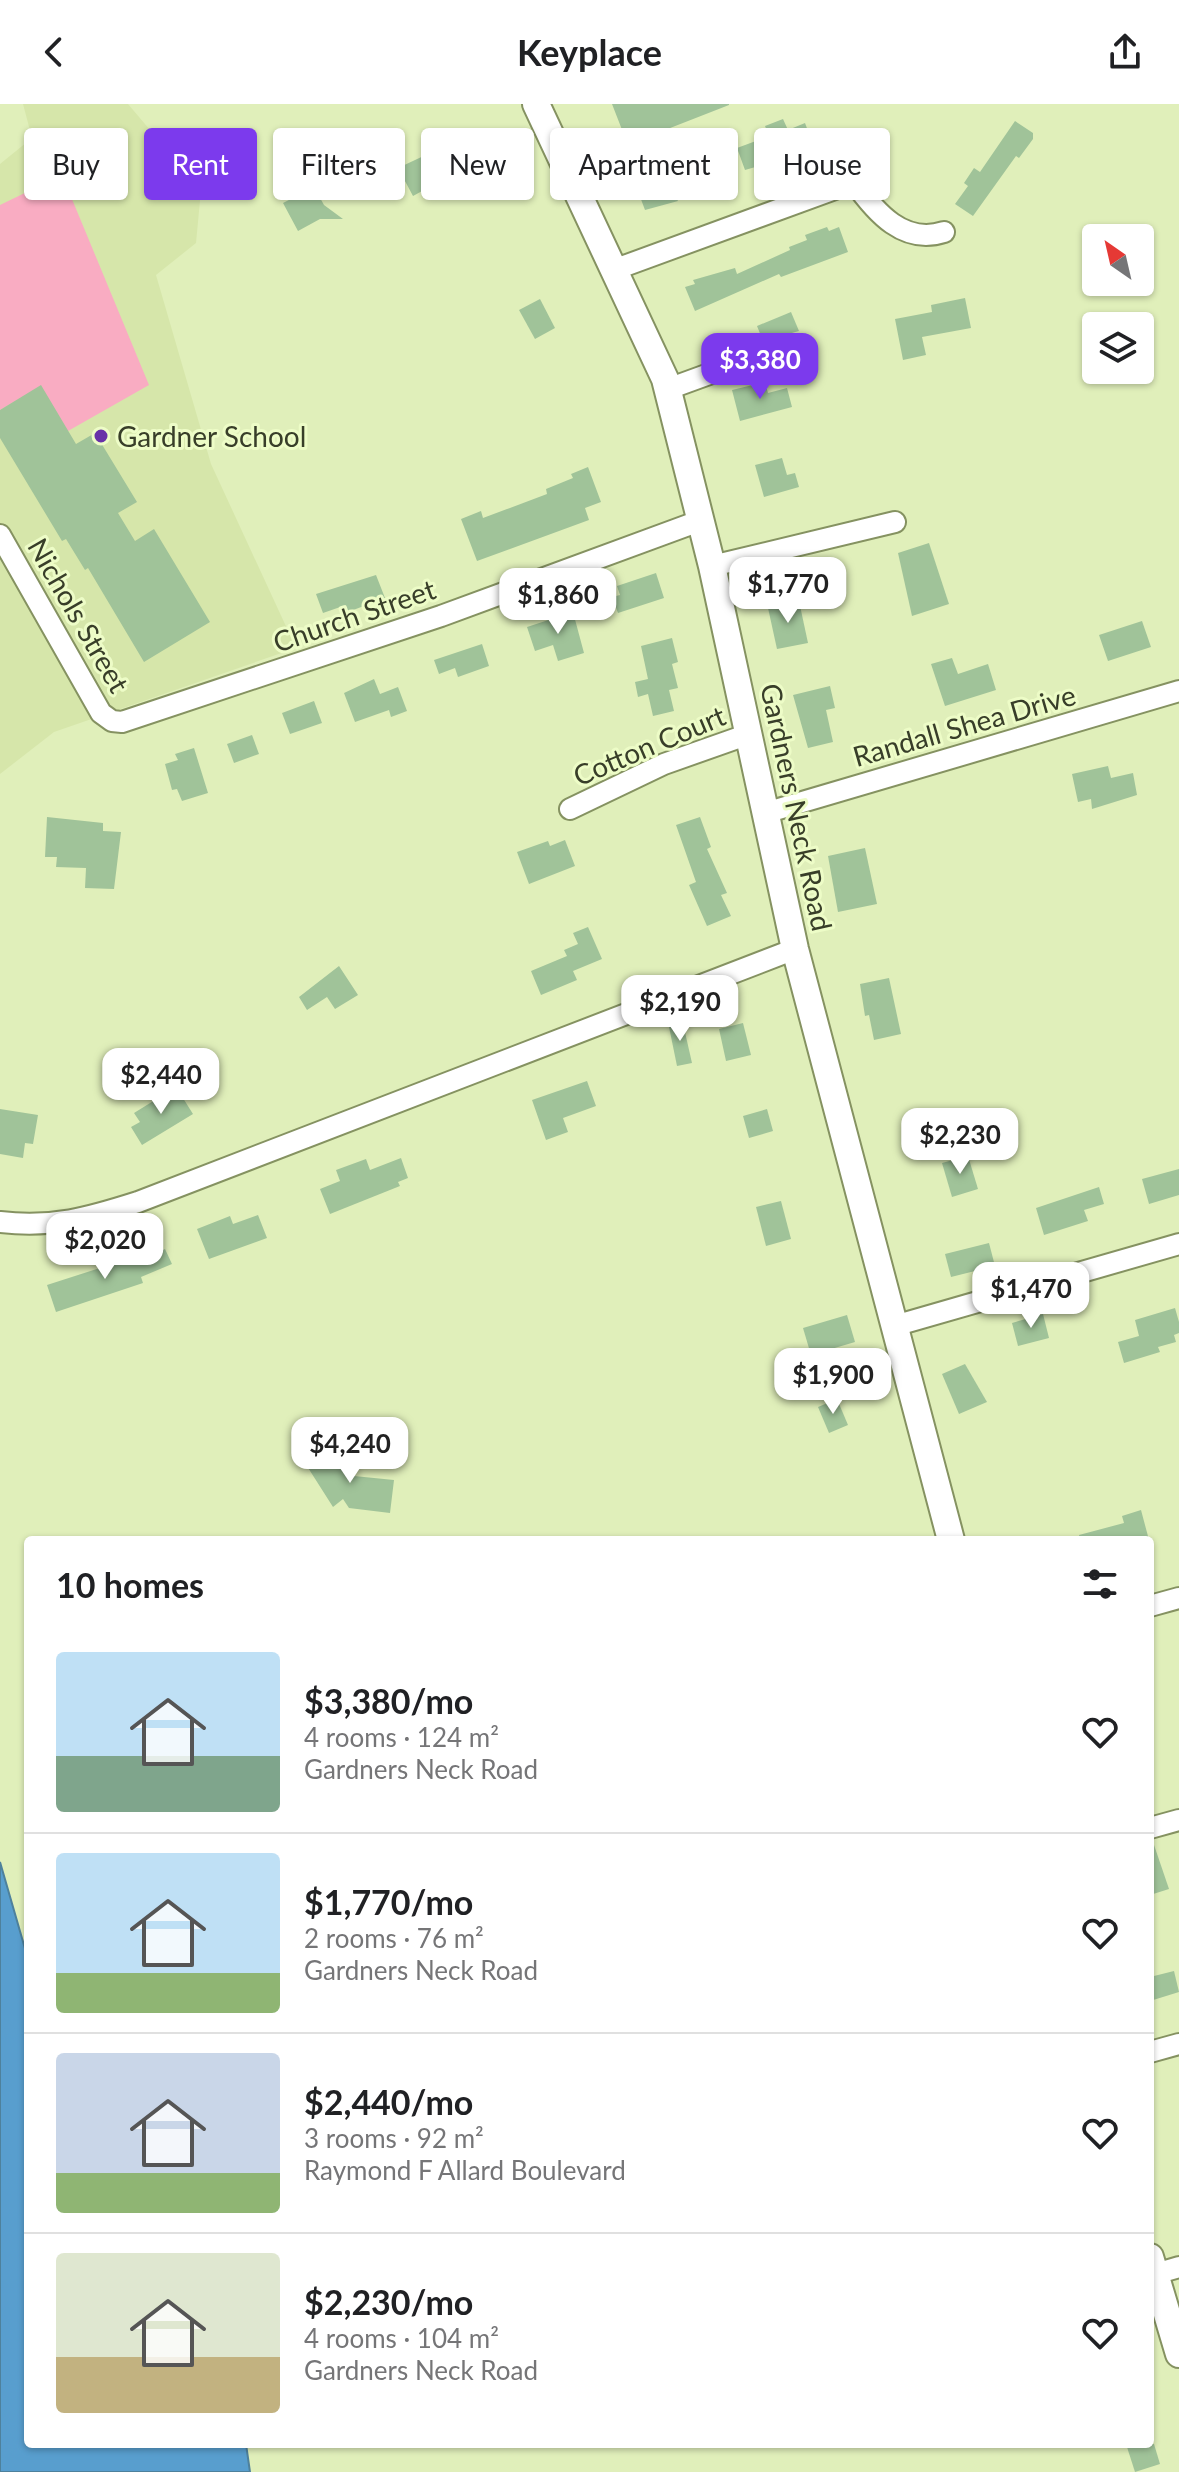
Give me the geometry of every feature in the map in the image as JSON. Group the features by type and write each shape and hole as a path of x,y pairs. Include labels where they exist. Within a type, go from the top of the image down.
{"street":[{"name":"Gardners Neck Road","path":"536,104 616,269 668,389 702,520 795,949 950,1536"},
{"path":"616,269 854,182 881,215 897,228 927,238 944,232"},
{"path":"668,389 786,346"},
{"name":"Church Street","path":"112,721 122,722 163,711 441,616 702,520"},
{"path":"712,566 895,522"},
{"name":"Nichols Street","path":"0,535 86,689 101,713 112,721"},
{"name":"Randall Shea Drive","path":"765,813 1179,691"},
{"name":"Cotton Court","path":"570,809 664,764 749,734"},
{"path":"0,1222 37,1226 79,1220 138,1202 795,949"},
{"path":"894,1326 1179,1244"},
{"path":"1154,1605 1179,1598"},
{"path":"1154,1827 1179,1820"},
{"path":"1154,2051 1179,2044"},
{"path":"1161,2266 1179,2354"}],"shaded area":[{"name":"Gardner School","path":"23,104 128,104 148,128 144,128 144,200 200,200 196,243 156,275 211,464 296,648 54,732 0,774 0,164 24,144 24,200 128,200 128,128 29,128"},
{"path":"24,193 24,200 72,200 149,385 68,431 41,386 0,410 0,205"}],"water":[{"path":"0,1862 24,1945 24,2448 247,2448 250,2472 0,2472"}],"building":[{"path":"612,104 729,104 670,128 621,128"},
{"path":"783,119 787,128 766,128"},
{"path":"1015,121 1033,133 1033,139 1019,158 1016,156 973,216 955,204 968,186 964,183 974,168 980,172"},
{"path":"754,142 754,167 745,170 738,148"},
{"path":"421,157 421,192 413,196 405,181 405,165"},
{"path":"289,200 321,200 343,219 320,219 298,231 283,203"},
{"path":"641,200 678,201 645,210"},
{"path":"827,227 829,231 839,227 848,252 781,277 779,274 695,311 685,287 695,284 693,280 735,268 737,274 790,250 789,247 807,240 805,235"},
{"path":"965,298 971,328 922,337 926,355 903,360 895,319 932,312 931,305"},
{"path":"540,299 555,328 535,339 519,310"},
{"path":"791,312 799,331 763,341 757,326"},
{"path":"765,382 768,393 787,388 792,407 740,421 732,390"},
{"path":"41,385 76,444 95,433 137,502 118,513 135,541 154,529 210,622 144,662 88,568 85,570 66,539 62,541 0,438 0,410"},
{"path":"782,458 787,475 795,473 799,487 764,497 755,465"},
{"path":"588,467 601,502 585,508 589,520 477,561 461,519 481,511 483,518 547,494 546,489 573,478 571,474"},
{"path":"929,543 949,604 912,616 898,553"},
{"path":"656,573 664,598 618,613 612,597 620,595 617,586"},
{"path":"376,575 385,598 348,612 346,605 323,613 316,594"},
{"path":"799,601 808,643 777,649 768,608"},
{"path":"573,612 584,653 558,661 553,645 535,651 527,627"},
{"path":"1142,621 1151,647 1108,661 1099,635"},
{"path":"672,638 678,662 672,664 678,688 669,690 674,711 653,716 648,694 638,697 635,682 648,679 641,646"},
{"path":"482,644 489,666 458,677 455,668 439,674 434,660"},
{"path":"952,658 958,674 988,664 996,690 945,706 931,664"},
{"path":"374,679 380,694 398,687 407,711 391,717 389,710 355,722 344,693"},
{"path":"830,686 835,708 826,710 833,742 808,748 793,695"},
{"path":"314,701 322,723 290,734 282,713"},
{"path":"252,735 259,754 234,763 227,744"},
{"path":"194,748 208,793 182,801 177,789 172,790 165,764 178,760 175,754"},
{"path":"1108,766 1111,778 1133,773 1137,795 1092,809 1091,799 1078,802 1072,774"},
{"path":"47,817 103,823 103,831 121,832 114,889 85,888 86,868 56,867 57,857 45,857"},
{"path":"700,817 711,847 707,849 727,893 721,895 731,916 707,926 689,885 696,882 676,825"},
{"path":"565,840 575,866 529,884 517,852 548,841 550,846"},
{"path":"865,848 877,904 838,912 828,856"},
{"path":"588,927 602,959 573,971 577,980 541,995 531,971 567,956 564,950 578,944 573,933"},
{"path":"339,966 358,995 335,1009 327,997 307,1010 299,997"},
{"path":"889,978 901,1034 874,1040 869,1015 865,1016 860,984"},
{"path":"682,1019 692,1063 677,1066 668,1022"},
{"path":"743,1023 751,1055 726,1061 719,1029"},
{"path":"587,1081 596,1106 563,1118 568,1132 546,1140 532,1100"},
{"path":"176,1087 193,1114 142,1145 131,1127 140,1122 134,1113"},
{"path":"0,1109 38,1115 33,1144 25,1143 23,1158 0,1154"},
{"path":"767,1109 773,1131 749,1138 743,1116"},
{"path":"968,1156 978,1189 952,1197 942,1163"},
{"path":"401,1158 408,1178 398,1182 400,1186 330,1214 320,1189 340,1181 336,1170 366,1159 370,1170"},
{"path":"1179,1169 1179,1195 1149,1204 1142,1179"},
{"path":"1099,1187 1104,1204 1084,1210 1088,1221 1044,1235 1036,1208"},
{"path":"781,1201 791,1239 766,1246 756,1207"},
{"path":"258,1215 267,1238 209,1259 197,1229 230,1216 233,1224"},
{"path":"989,1243 995,1266 951,1277 945,1254"},
{"path":"165,1249 172,1264 141,1277 143,1283 56,1312 47,1285 134,1257 136,1263"},
{"path":"1175,1308 1179,1322 1179,1333 1174,1335 1176,1342 1158,1347 1160,1352 1124,1363 1118,1342 1139,1336 1135,1320"},
{"path":"1043,1314 1049,1338 1018,1346 1012,1323"},
{"path":"847,1315 855,1342 811,1355 803,1328"},
{"path":"965,1364 987,1402 959,1414 942,1374"},
{"path":"837,1399 848,1425 829,1433 818,1407"},
{"path":"326,1447 337,1462 341,1459 354,1476 394,1480 390,1513 349,1508 343,1499 333,1507 305,1463"},
{"path":"1141,1510 1148,1536 1079,1536 1124,1523 1122,1516"},
{"path":"1154,1845 1169,1889 1154,1894"},
{"path":"1174,1971 1179,1992 1154,2000 1154,1976"},
{"path":"1154,2444 1160,2464 1135,2472 1127,2448 1154,2448"}],"place":[{"name":"Gardner School","path":"101,436"}]}
